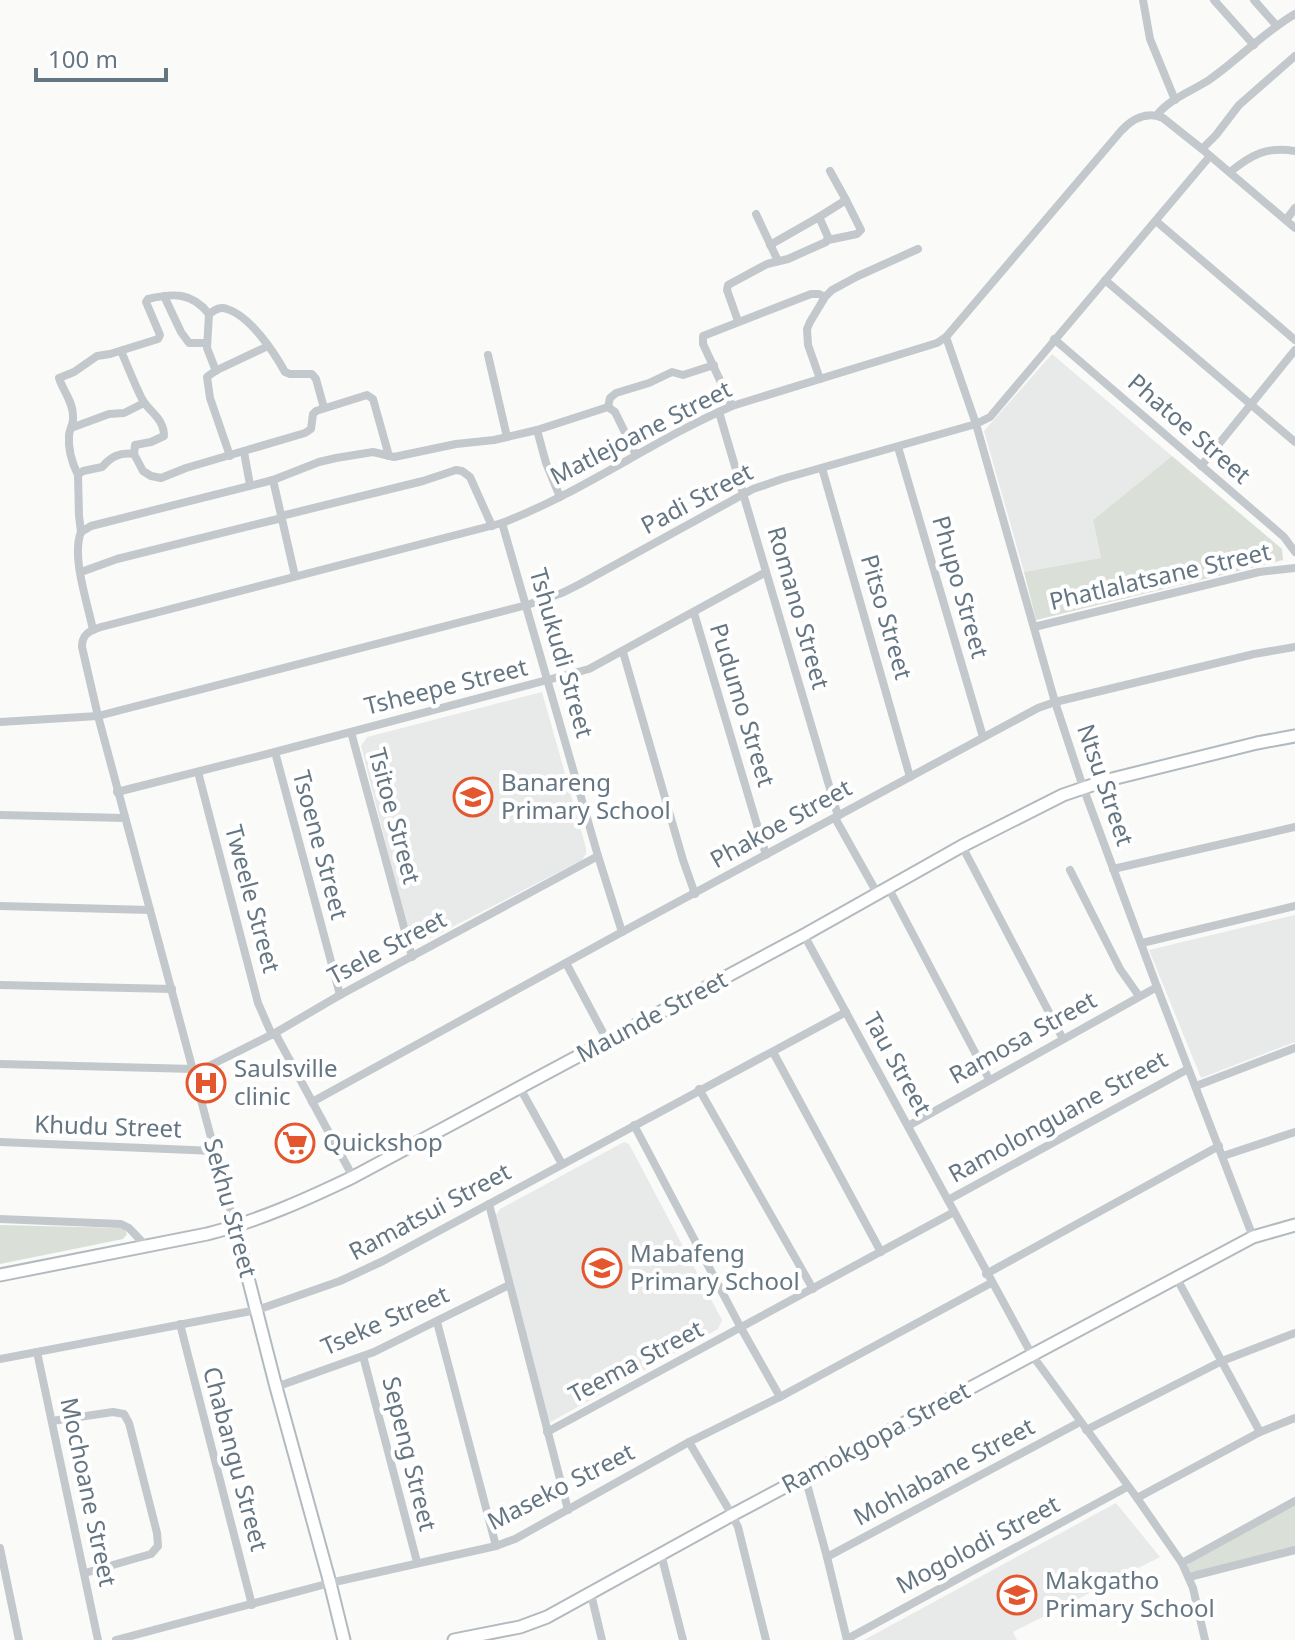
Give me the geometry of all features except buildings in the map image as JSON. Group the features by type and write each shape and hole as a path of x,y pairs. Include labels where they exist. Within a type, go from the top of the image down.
{"street":[{"path":"1143,0 1150,39 1175,100"},
{"path":"1214,0 1254,45"},
{"path":"1254,0 1276,25"},
{"name":"Matlejoane Street","path":"83,637 93,630 502,523 560,497 732,406 927,347 946,337 1133,120 1157,115 1295,14"},
{"name":"Padi Street","path":"0,722 98,716 527,605 580,584 744,493 774,481 983,421 996,411 1156,221 1239,105 1295,56"},
{"path":"1157,115 1206,152 1295,228"},
{"path":"1230,172 1256,154 1295,151"},
{"path":"738,321 727,286 767,264 788,259 828,240 860,232 830,171"},
{"path":"770,245 846,200"},
{"path":"1286,220 1295,208"},
{"path":"756,214 778,261"},
{"path":"819,217 828,240"},
{"path":"1156,221 1295,340"},
{"path":"820,379 808,345 807,329 825,297 858,276 918,249"},
{"path":"1105,280 1295,442"},
{"path":"732,406 703,344 703,336 811,294 825,297"},
{"path":"164,296 190,344 207,343"},
{"path":"160,335 146,302 150,298 187,296 203,306 209,314 207,343 216,371"},
{"path":"209,314 217,309 227,309 260,334 285,372 310,373 314,376 324,408"},
{"path":"93,630 78,546 81,532 78,475 72,461 69,439 74,417 59,378 97,356 153,341 160,335 181,332"},
{"name":"Ntsu Street","path":"946,337 976,424 1055,702 1083,787 1253,1237"},
{"name":"Phatoe Street","path":"1054,339 1284,537 1295,552"},
{"path":"230,456 206,381 209,374 268,346"},
{"path":"1201,466 1295,350"},
{"path":"121,351 144,403 152,410 165,434 155,441 135,445 134,454 143,471 151,476 161,478 308,431 314,412 364,395 371,397 389,456"},
{"path":"488,355 507,437"},
{"path":"608,407 610,398 616,393 673,372 683,375 714,365"},
{"path":"71,428 109,414 124,413 144,403"},
{"path":"81,532 91,526 273,480 319,462 380,452 399,456 507,437 608,407"},
{"path":"608,407 615,412 636,455"},
{"name":"Romano Street","path":"719,412 836,817 882,890 989,1079"},
{"path":"537,430 560,497"},
{"name":"Phupo Street","path":"898,447 983,737"},
{"path":"244,452 250,485"},
{"path":"78,475 102,467 112,457 134,454"},
{"name":"Pitso Street","path":"822,468 910,777"},
{"path":"81,572 117,559 456,470 462,471 473,481 492,526"},
{"path":"273,480 295,576"},
{"name":"Tshukudi Street","path":"502,523 622,932"},
{"name":"Phatlalatsane Street","path":"1034,627 1259,572 1295,568"},
{"name":"Tsheepe Street","path":"117,792 589,669 766,572"},
{"name":"Pudumo Street","path":"694,613 766,855"},
{"name":"Sekhu Street","path":"83,637 82,647 117,792 344,1640"},
{"name":"Phakoe Street","path":"312,1102 1029,712 1055,702 1295,647"},
{"path":"623,652 695,894"},
{"name":"Tsitoe Street","path":"351,732 412,957"},
{"name":"Maunde Street","path":"0,1275 235,1227 291,1206 353,1177 608,1042 1042,804 1083,787 1295,736"},
{"name":"Tsoene Street","path":"275,752 340,995"},
{"name":"Tweele Street","path":"198,772 258,1003 353,1177"},
{"path":"0,815 125,818"},
{"path":"1113,869 1295,827"},
{"path":"962,846 1063,1039"},
{"name":"Tsele Street","path":"194,1071 273,1034 598,856"},
{"path":"1070,870 1120,969 1139,996"},
{"path":"0,906 150,910"},
{"path":"1142,943 1295,906"},
{"name":"Tau Street","path":"804,935 1032,1355 1182,1563 1189,1577 1205,1640"},
{"path":"566,963 608,1042"},
{"path":"0,985 172,989"},
{"name":"Ramosa Street","path":"908,1126 1157,987"},
{"name":"Ramatsui Street","path":"0,1359 257,1310 362,1272 846,1012"},
{"path":"1196,1086 1295,1048"},
{"path":"773,1052 881,1252"},
{"path":"0,1064 194,1071"},
{"name":"Ramolonguane Street","path":"948,1200 1188,1069"},
{"path":"520,1088 562,1164"},
{"path":"699,1089 813,1289"},
{"path":"634,1125 780,1397"},
{"path":"1223,1156 1295,1132"},
{"name":"Khudu Street","path":"0,1142 215,1151"},
{"name":"Maseko Street","path":"116,1640 330,1583 496,1546 515,1539 689,1442 780,1397 1219,1146"},
{"path":"489,1204 568,1510"},
{"name":"Teema Street","path":"547,1432 954,1212"},
{"path":"0,1219 121,1224 146,1246"},
{"name":"Ramokgopa Street","path":"454,1640 520,1627 547,1617 1176,1277 1253,1237 1295,1225"},
{"path":"1176,1277 1260,1432"},
{"name":"Tseke Street","path":"276,1387 393,1344 509,1285"},
{"path":"437,1322 496,1546"},
{"name":"Chabangu Street","path":"180,1324 252,1605"},
{"name":"Mohlabane Street","path":"827,1557 1083,1426 1222,1361 1295,1333"},
{"name":"Mochoane Street","path":"37,1352 98,1640"},
{"name":"Sepeng Street","path":"363,1356 417,1562"},
{"path":"52,1421 113,1412 124,1414 129,1423 157,1533 158,1546 151,1554 85,1573"},
{"path":"1137,1498 1260,1432 1295,1418"},
{"path":"689,1442 732,1515 741,1537 766,1640"},
{"path":"805,1477 847,1640"},
{"name":"Mogolodi Street","path":"847,1640 1127,1487"},
{"path":"1182,1563 1295,1501"},
{"path":"0,1548 19,1640"},
{"path":"1189,1577 1295,1550"},
{"path":"661,1554 683,1640"},
{"path":"591,1594 602,1640"},
{"path":"520,1627 523,1640"}],"shaded area":[{"path":"1052,354 1172,456 1093,520 1101,558 1024,572 984,431"},
{"path":"1172,456 1282,549 1283,560 1036,620 1024,572 1101,558 1093,520"},
{"name":"Banareng Primary School","path":"542,692 586,854 582,860 423,942 413,942 361,746 367,737"},
{"path":"1295,915 1295,1042 1201,1078 1149,950"},
{"name":"Mabafeng Primary School","path":"624,1142 629,1144 722,1320 718,1329 547,1424 495,1216 500,1209"},
{"path":"0,1225 121,1228 127,1234 123,1239 0,1264"},
{"name":"Makgatho Primary School","path":"1116,1503 1160,1557 1013,1632 1017,1640 864,1640"},
{"path":"1295,1504 1295,1546 1291,1549 1201,1571 1190,1572 1186,1568 1190,1562"}],"place":[{"name":"Banareng Primary School","path":"473,797"},
{"name":"Saulsville clinic","path":"206,1083"},
{"name":"Quickshop","path":"295,1143"},
{"name":"Mabafeng Primary School","path":"602,1268"},
{"name":"Makgatho Primary School","path":"1017,1595"}]}
